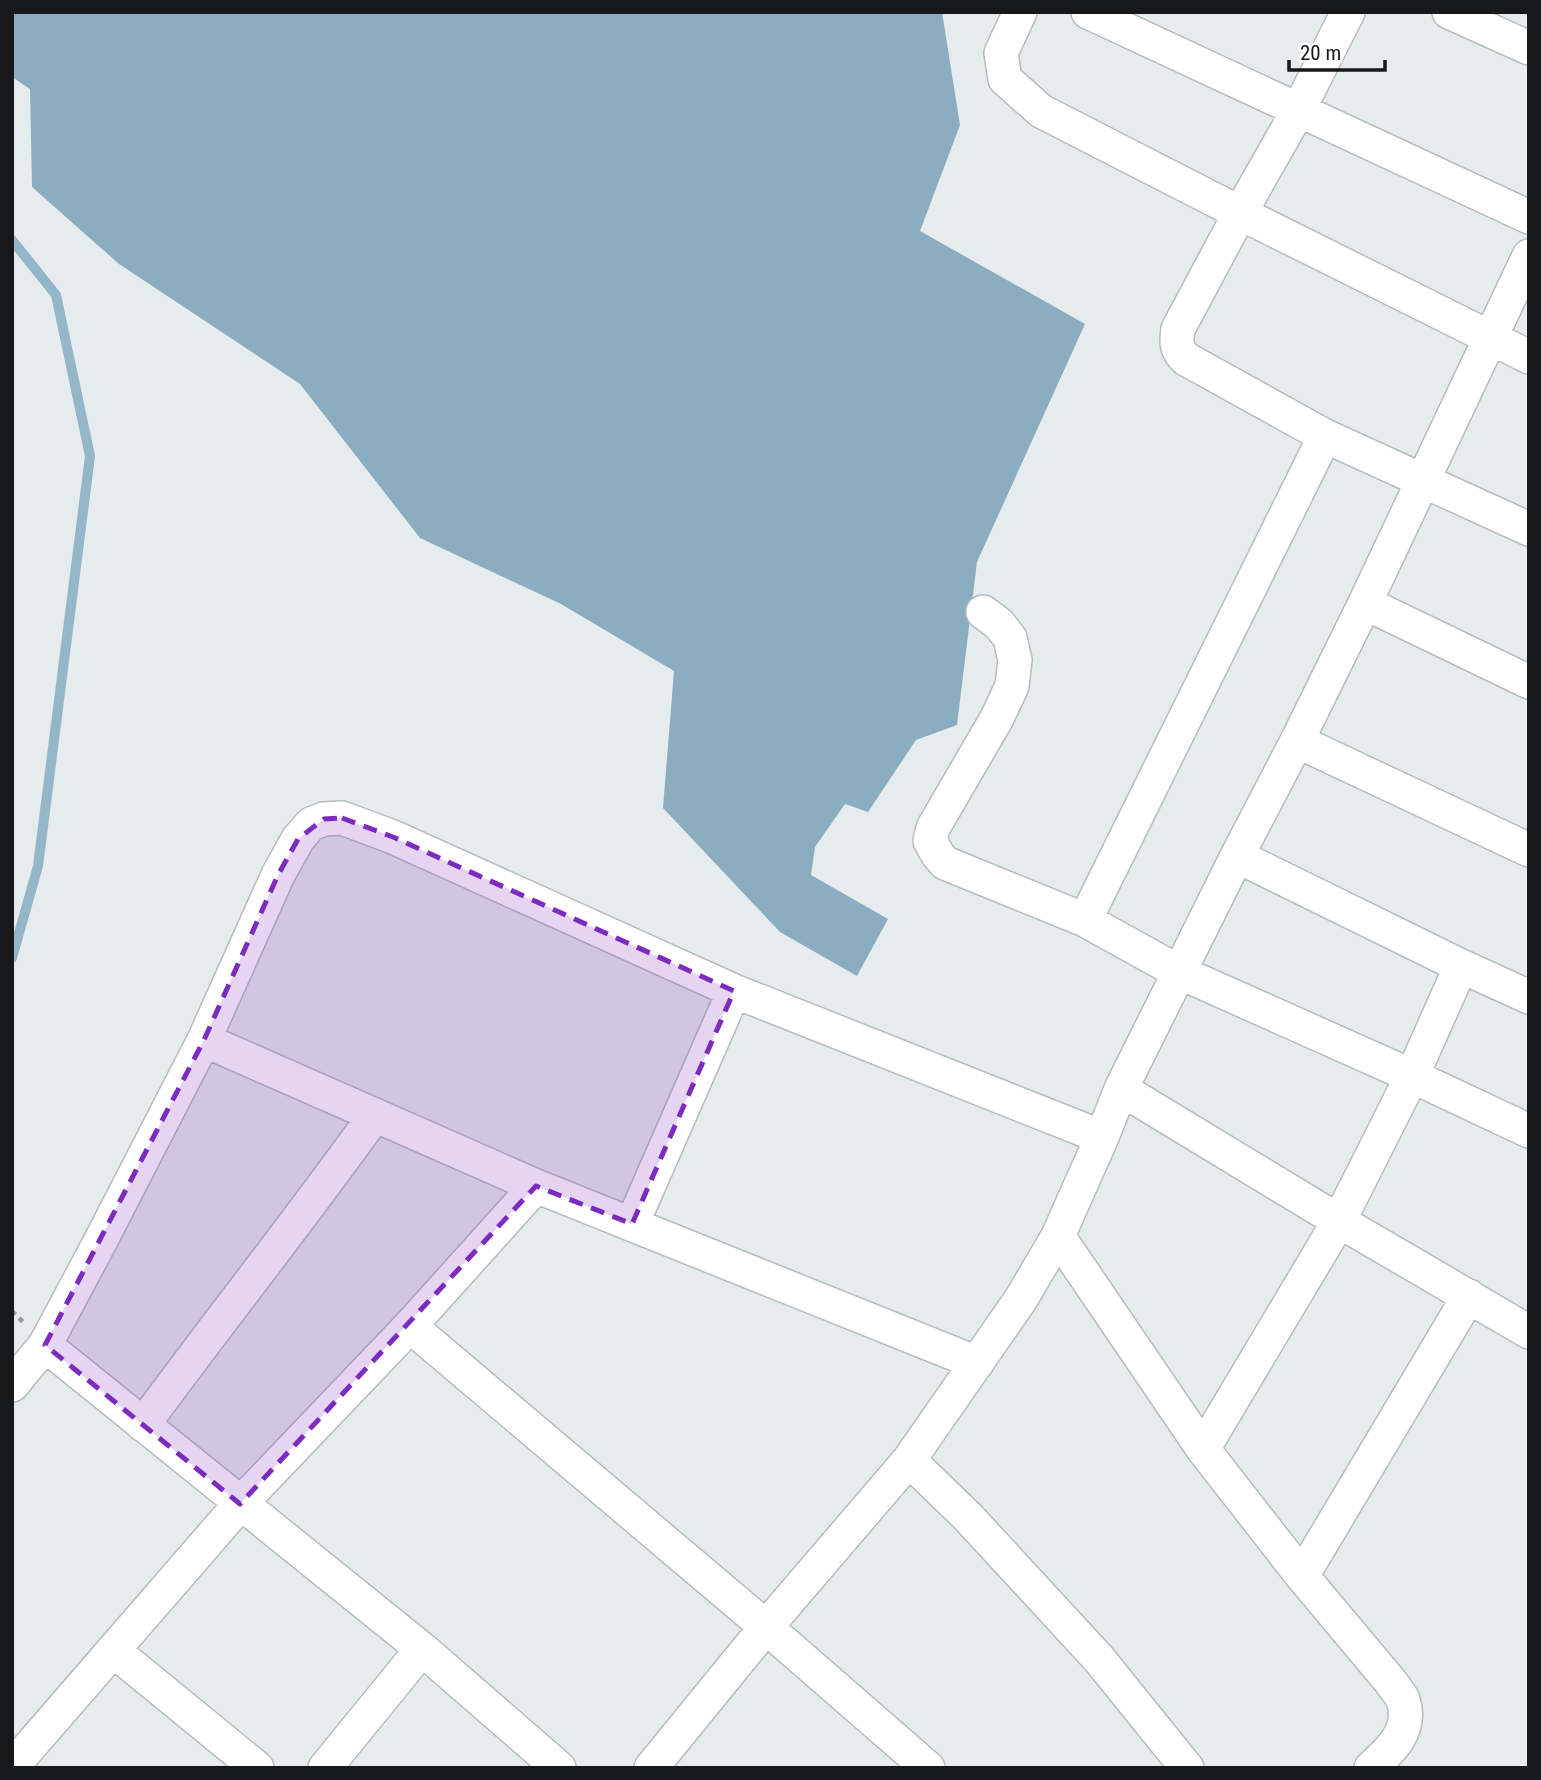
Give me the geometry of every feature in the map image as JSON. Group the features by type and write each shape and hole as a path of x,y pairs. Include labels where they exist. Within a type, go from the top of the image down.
{"street":[{"path":"1020,12 1001,53 1004,79 1041,111 1529,357"},
{"path":"1088,12 1529,217"},
{"path":"1349,12 1178,330 1178,351 1186,359 1325,436 1529,529"},
{"path":"1449,12 1529,48"},
{"path":"651,1768 766,1627 909,1460 1021,1299 1058,1237 1121,1089 1365,603 1529,256"},
{"path":"1085,920 1325,436"},
{"path":"1365,603 1529,682"},
{"path":"982,612 999,624 1010,638 1015,660 1012,686 997,718 933,828 930,841 945,863 1085,920 1179,972 1412,1076 1529,1132"},
{"path":"1297,741 1529,850"},
{"path":"12,1385 45,1345 100,1242 204,1040 278,875 298,839 311,824 324,818 342,818 393,837 734,991 1102,1137"},
{"path":"1237,856 1529,997"},
{"path":"1203,1449 1339,1221 1412,1076 1461,966"},
{"path":"632,1224 734,991"},
{"path":"204,1040 536,1185 977,1363"},
{"path":"1121,1089 1529,1332"},
{"path":"143,1425 375,1115"},
{"path":"12,1767 240,1504 410,1326 536,1185"},
{"path":"1058,1237 1203,1449 1402,1698 1406,1715 1403,1731 1392,1750 1371,1768"},
{"path":"1302,1576 1469,1297"},
{"path":"410,1326 766,1627 928,1768"},
{"path":"45,1345 422,1649 558,1768"},
{"path":"909,1460 968,1517 1099,1659 1187,1768"},
{"path":"325,1768 422,1649"},
{"path":"114,1651 257,1768"}],"highlighted area":[{"path":"342,818 393,837 734,991 632,1224 536,1186 240,1504 45,1345 204,1040 278,875 298,839 324,819"}],"shaded area":[{"path":"12,12 942,12 960,125 920,231 1085,324 977,562 957,725 916,740 868,812 845,804 815,847 811,875 888,919 857,976 780,932 663,808 674,671 561,604 420,538 300,384 119,264 32,187 30,89 12,77"}],"waterway":[{"path":"12,240 56,295 90,456 38,866 12,958"}]}
